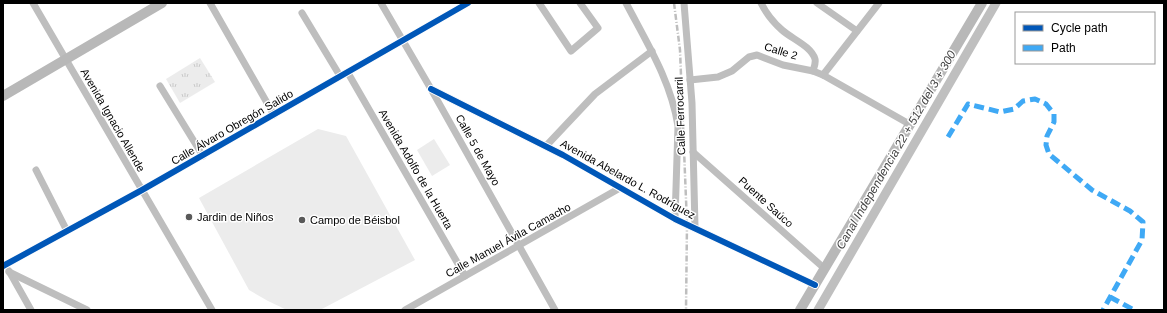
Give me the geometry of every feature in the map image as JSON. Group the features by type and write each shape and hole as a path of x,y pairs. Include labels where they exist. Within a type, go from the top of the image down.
{"street":[{"name":"Avenida Ignacio Allende","path":"33,3 212,310"},
{"path":"3,96 162,3"},
{"path":"210,3 274,115"},
{"name":"Calle 5 de Mayo","path":"381,3 555,310"},
{"name":"Calle Álvaro Obregón Salido","path":"3,265 142,190 468,3"},
{"path":"539,3 571,51 598,28 580,3"},
{"path":"626,3 666,79 676,112 678,126 675,218"},
{"name":"Calle Ferrocarril","path":"684,3 690,80 695,227"},
{"path":"761,3 769,16 782,30 814,56 816,61 812,71"},
{"path":"817,3 857,31"},
{"path":"823,75 879,3"},
{"path":"800,310 982,3"},
{"path":"302,13 340,76"},
{"path":"546,146 595,94 652,51"},
{"name":"Calle 2","path":"690,80 718,77 732,71 748,57 757,55 783,65 812,71 823,75 911,125"},
{"name":"Avenida Adolfo de la Huerta","path":"348,73 465,276"},
{"path":"160,86 202,156"},
{"name":"Avenida Abelardo L. Rodríguez","path":"431,90 546,146 675,218 815,284"},
{"name":"Puente Saúco","path":"693,152 825,269"},
{"path":"36,170 67,231"},
{"name":"Calle Manuel Ávila Camacho","path":"406,310 620,188"},
{"path":"3,265 10,272 31,310"},
{"path":"10,272 87,310"}],"green space":[{"path":"200,58 215,82 180,103 166,79"},
{"name":"Campo de Béisbol","path":"318,129 346,136 415,260 320,310 287,310 249,290 199,198"},
{"path":"434,139 450,165 432,176 417,150"}],"waterway":[{"name":"Canal Independencia 22 + 512 del 3 + 300","path":"818,310 996,3"}],"railway":[{"path":"674,3 680,50 687,224 686,310"}],"marked path":[{"path":"948,137 968,104 1000,112 1014,109 1023,101 1035,99 1046,104 1054,114 1054,122 1047,136 1046,145 1049,154 1092,190 1130,211 1143,222 1142,240 1103,310"},
{"path":"1110,297 1134,310"}],"cycle path":[{"path":"3,266 142,190 468,3"},
{"path":"431,89 563,155 675,219 815,285"}],"place":[{"name":"Jardin de Niños","path":"189,217"},
{"name":"Campo de Béisbol","path":"302,220"}]}
